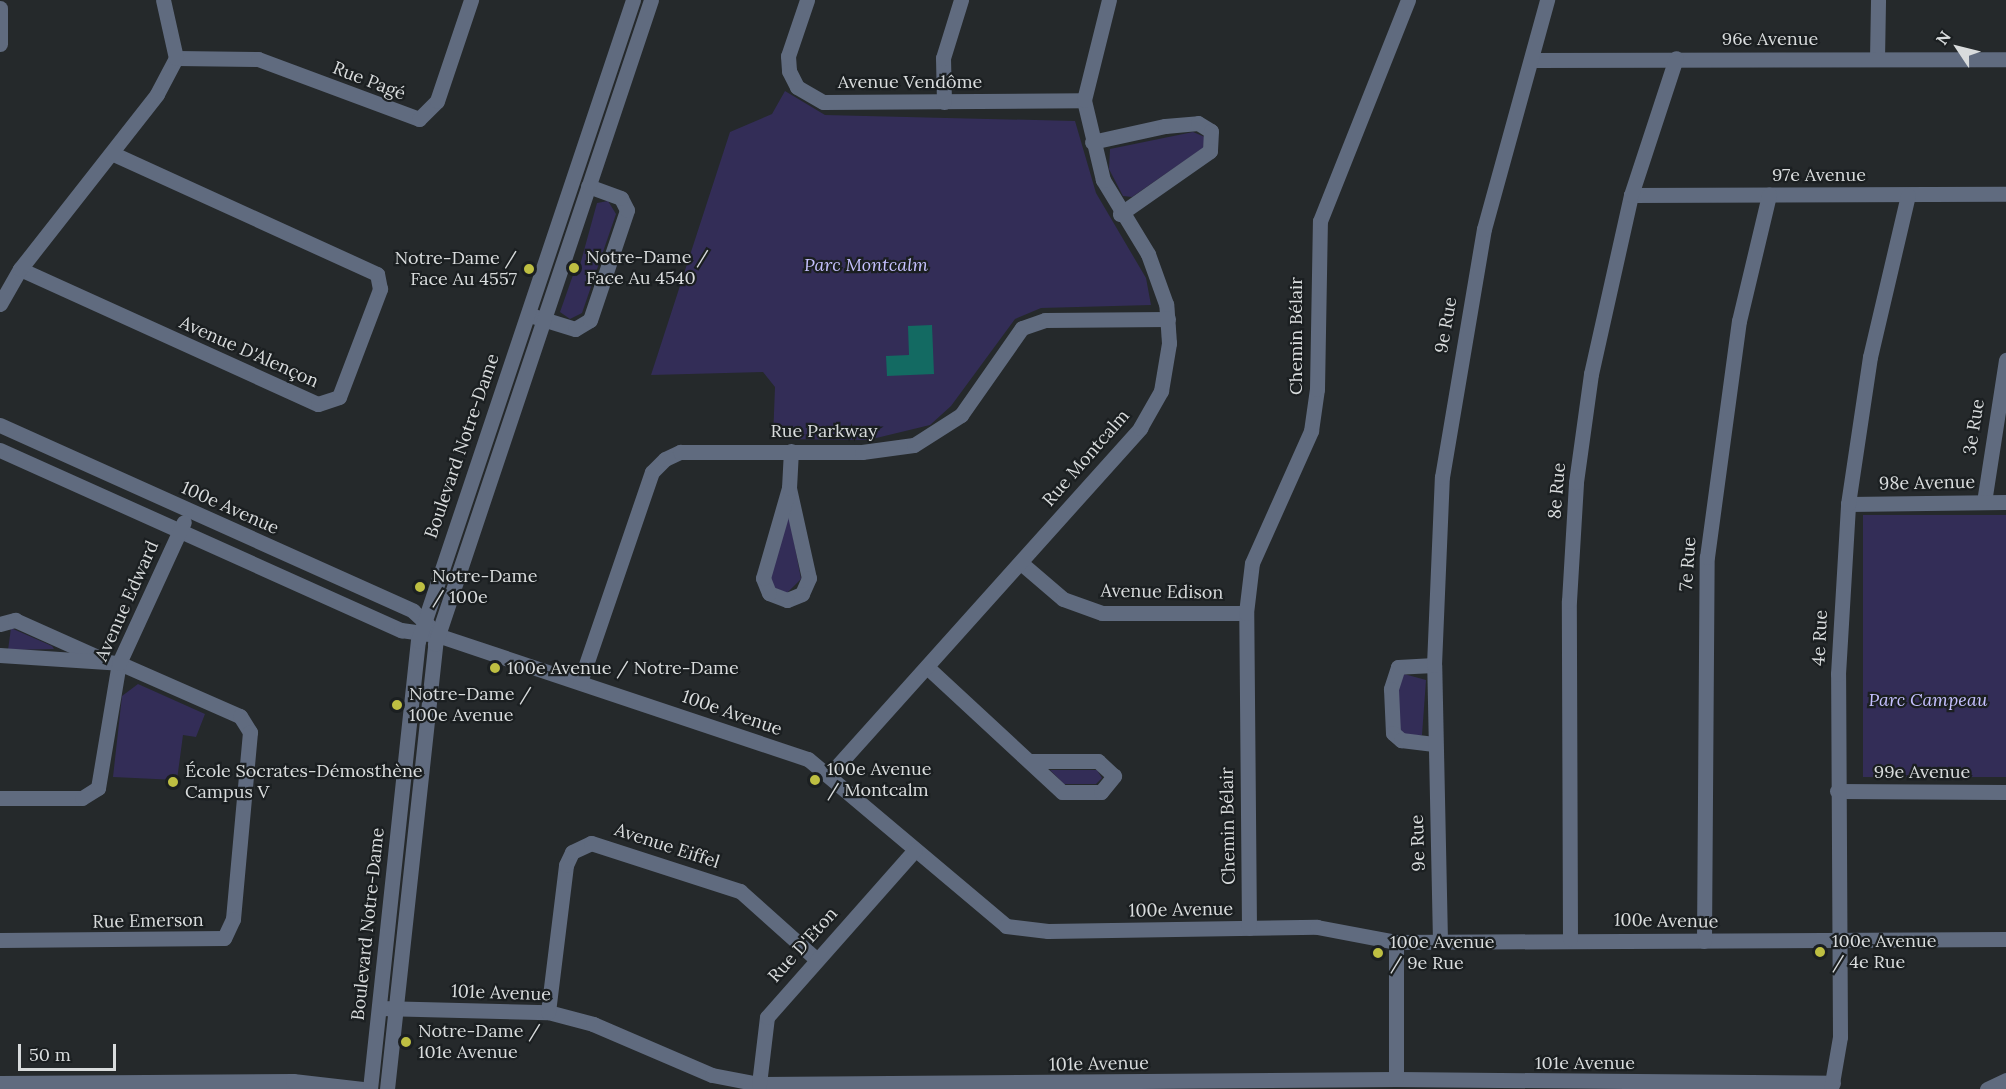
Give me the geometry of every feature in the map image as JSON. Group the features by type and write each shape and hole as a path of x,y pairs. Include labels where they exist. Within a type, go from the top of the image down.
{"street":[{"path":"0,304 20,269 112,153 176,58 163,0"},
{"name":"Rue Pagé","path":"176,58 258,59 419,119 437,101 471,0"},
{"name":"Boulevard Notre-Dame","path":"370,1089 422,627 633,0"},
{"name":"Boulevard Notre-Dame","path":"387,1089 437,634 651,0"},
{"name":"Avenue Vendôme","path":"807,0 788,56 789,72 807,95 823,102 1084,100"},
{"path":"944,102 943,58 961,0"},
{"name":"Rue Montcalm","path":"830,774 1021,563 1152,409 1167,363 1168,319 1160,280 1120,214 1092,142 1084,100 1098,25 1109,0"},
{"name":"Chemin Bélair","path":"1249,928 1246,613 1252,563 1311,431 1317,389 1320,221 1408,0"},
{"name":"9e Rue","path":"1440,941 1434,665 1442,477 1459,363 1484,229 1533,60 1547,0"},
{"path":"1877,59 1878,0"},
{"path":"0,8 0,44"},
{"name":"8e Rue","path":"1570,939 1569,601 1576,482 1591,374 1631,195 1676,58"},
{"name":"96e Avenue","path":"1533,60 2006,59"},
{"path":"1092,142 1165,126 1198,123 1211,131 1209,151 1120,214"},
{"name":"Avenue D'Alençon","path":"20,269 318,404 339,397 380,289 377,274 112,153"},
{"path":"526,314 575,329 587,325 626,213 621,198 588,186"},
{"name":"97e Avenue","path":"1631,195 2006,194"},
{"name":"7e Rue","path":"1704,941 1707,557 1739,321 1769,195"},
{"name":"4e Rue","path":"1832,1086 1840,1036 1837,791 1848,504 1870,357 1908,195"},
{"name":"Rue Parkway","path":"580,682 652,472 680,452 890,450 937,435 961,415 1022,328 1045,320 1168,319"},
{"name":"3e Rue","path":"1984,502 2006,360"},
{"name":"100e Avenue","path":"0,425 413,611 422,627"},
{"name":"100e Avenue","path":"0,450 401,630 422,627 808,759 830,774 915,850 1006,926 1048,931 1317,927 1396,942 1570,939 1704,941 2006,939"},
{"path":"789,488 809,578 802,594 787,600 769,594 763,578 789,488 791,451"},
{"name":"98e Avenue","path":"1848,504 2006,502"},
{"name":"Avenue Edward","path":"0,798 82,798 98,788 114,662 189,511"},
{"name":"Avenue Edison","path":"1021,563 1063,599 1101,613 1246,613"},
{"path":"0,624 15,620 114,662"},
{"path":"0,655 114,662"},
{"name":"Rue Emerson","path":"0,940 207,940 224,938 233,919 248,723 114,662"},
{"path":"1434,665 1398,667 1391,689 1393,733 1401,740 1434,744"},
{"path":"927,667 1062,792 1101,792 1114,776 1098,761 1030,761"},
{"name":"99e Avenue","path":"1837,791 2006,792"},
{"name":"Avenue Eiffel","path":"548,1012 566,866 572,852 591,843 740,891 816,959"},
{"name":"Rue D'Eton","path":"759,1084 767,1017 915,850"},
{"path":"1396,942 1396,1079"},
{"name":"101e Avenue","path":"379,1008 548,1012 593,1024 712,1075 759,1084 988,1087 1282,1086 1396,1079 1424,1086 1832,1086"},
{"path":"1987,1089 2006,1080"},
{"path":"0,1083 58,1086 198,1086 293,1081 363,1089"}],"green space":[{"name":"Parc Montcalm","path":"785,91 825,115 1075,121 1096,193 1146,278 1151,305 1041,308 1015,319 951,406 930,425 868,440 773,439 775,387 763,372 651,375 730,132 772,114"},
{"path":"1193,132 1205,137 1203,148 1132,197 1123,196 1109,169 1110,149"},
{"path":"608,201 616,214 582,313 570,319 560,312 573,275 577,276 597,203"},
{"path":"788,510 801,579 787,593 773,587 770,576"},
{"name":"Parc Campeau","path":"1863,515 2006,515 2006,777 1863,777"},
{"path":"11,628 52,646 54,649 8,650"},
{"path":"1404,674 1426,680 1422,735 1404,735 1399,729 1398,681"},
{"path":"138,684 205,714 196,737 183,735 177,780 113,777 122,696"},
{"path":"1050,770 1097,770 1102,778 1096,784 1064,784"}],"shaded area":[{"path":"932,325 934,374 887,376 886,356 909,355 908,326"}],"place":[{"name":"Notre-Dame / Face Au 4540","path":"574,268"},
{"name":"Notre-Dame / Face Au 4557","path":"529,269"},
{"name":"Notre-Dame / 100e","path":"420,587"},
{"name":"100e Avenue / Notre-Dame","path":"495,668"},
{"name":"Notre-Dame / 100e Avenue","path":"397,705"},
{"name":"100e Avenue / Montcalm","path":"815,780"},
{"name":"École Socrates-Démosthène Campus V","path":"173,782"},
{"name":"100e Avenue / 4e Rue","path":"1820,952"},
{"name":"100e Avenue / 9e Rue","path":"1378,953"},
{"name":"Notre-Dame / 101e Avenue","path":"406,1042"}]}
